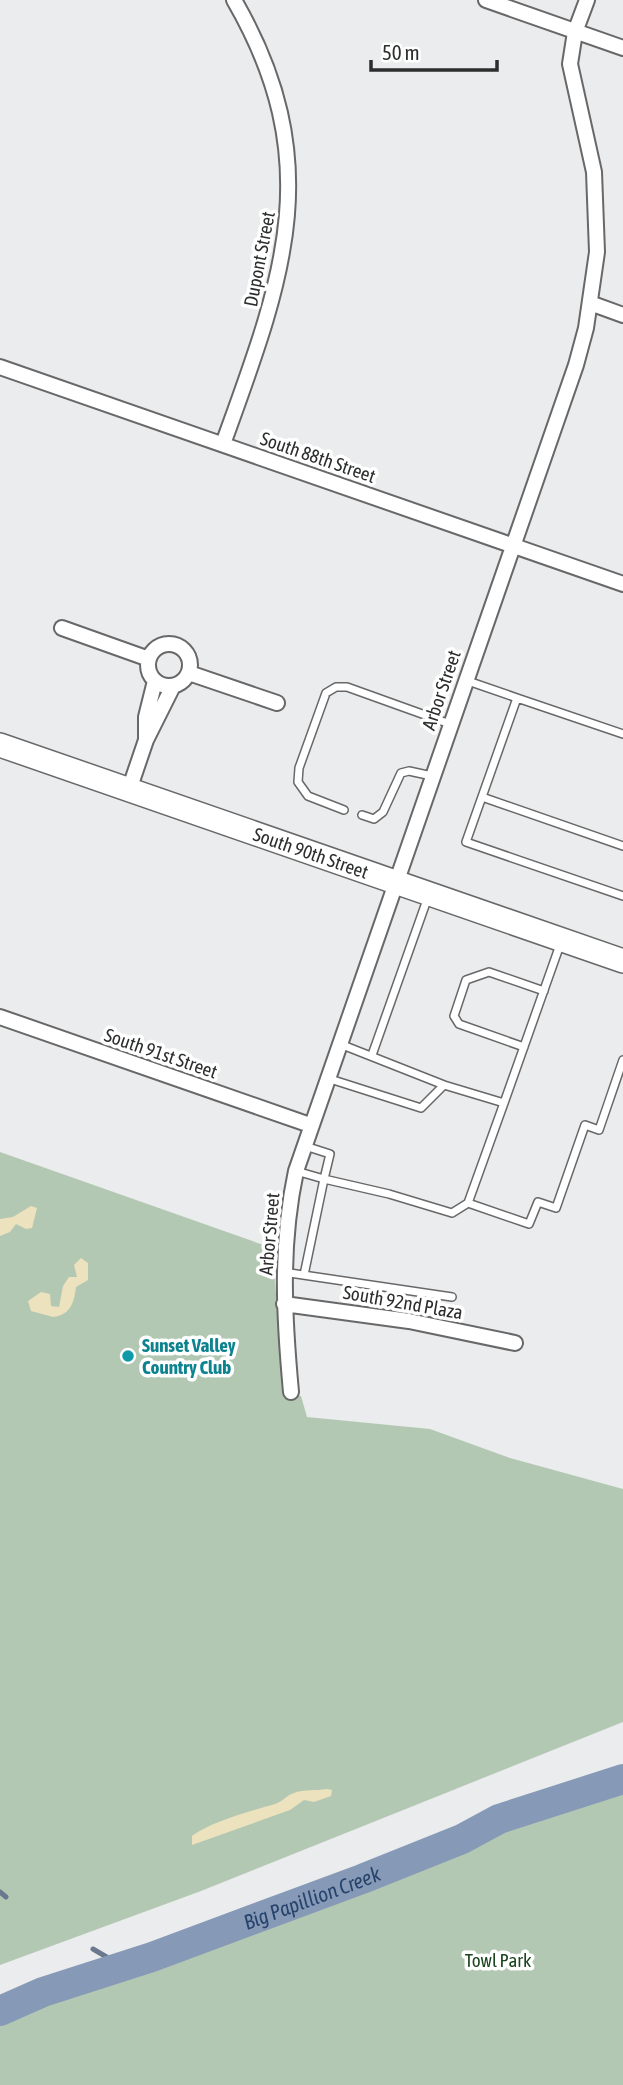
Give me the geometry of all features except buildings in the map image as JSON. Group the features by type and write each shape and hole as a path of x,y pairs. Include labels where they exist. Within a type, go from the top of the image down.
{"main road":[{"name":"South 90th Street","path":"0,745 623,961"}],"street":[{"name":"Dupont Street","path":"223,444 277,288 287,238 290,191 277,105 257,44 234,0"},
{"path":"486,0 623,48"},
{"name":"Arbor Street","path":"290,1392 283,1272 285,1235 296,1171 511,545 576,365 590,303 597,252 597,204 586,126 570,64 575,32 587,0"},
{"path":"590,303 623,315"},
{"name":"South 88th Street","path":"0,367 623,584"},
{"path":"62,628 149,659"},
{"path":"146,740 146,718 155,681 149,670 149,659 159,647 176,646 188,657 189,673"},
{"path":"130,790 146,740 173,686 189,673"},
{"path":"189,673 277,703"},
{"path":"155,681 173,686"},
{"name":"South 91st Street","path":"1,1020 310,1125"},
{"name":"South 92nd Plaza","path":"284,1304 409,1321 515,1343"}],"lane":[{"path":"465,680 623,734"},
{"path":"344,810 308,796 298,782 299,768 326,694 336,687 347,687 450,724"},
{"path":"517,698 466,842 623,896"},
{"path":"362,815 374,819 383,812 401,774 408,771 432,776"},
{"path":"482,797 623,846"},
{"path":"372,1055 429,893"},
{"path":"296,1171 452,1213 468,1203 562,940"},
{"path":"524,1047 459,1024 454,1016 466,980 489,972 544,991"},
{"path":"338,1044 444,1085 505,1103"},
{"path":"468,1203 529,1224 538,1202 556,1208 584,1125 599,1130 623,1060"},
{"path":"326,1078 421,1108 444,1085"},
{"path":"303,1146 330,1154 304,1275"},
{"path":"283,1272 452,1297"}],"green space":[{"name":"Sunset Valley Country Club","path":"0,1152 272,1248 285,1396 301,1396 307,1417 430,1429 510,1458 623,1489 623,1722 201,1891 0,1965"},
{"name":"Towl Park","path":"623,1779 623,2085 0,2085 0,2011 43,1992 152,1957 362,1879 462,1839 499,1819"}],"sand":[{"path":"31,1206 37,1208 32,1228 26,1229 16,1224 10,1232 0,1236 0,1219 13,1217"},
{"path":"81,1258 88,1263 88,1280 76,1287 73,1303 68,1311 53,1317 31,1311 28,1301 41,1292 50,1294 51,1306 59,1307 63,1286 69,1277 77,1277 74,1265"},
{"path":"332,1790 331,1796 314,1802 304,1800 290,1810 192,1845 192,1836 221,1821 278,1803 298,1792"}],"waterway":[{"name":"Big Papillion Creek","path":"0,2011 43,1992 152,1957 362,1879 462,1839 499,1819 623,1779"},
{"path":"0,1892 6,1897"},
{"path":"93,1949 122,1966"}],"place":[{"name":"Sunset Valley Country Club","path":"128,1356"}]}
